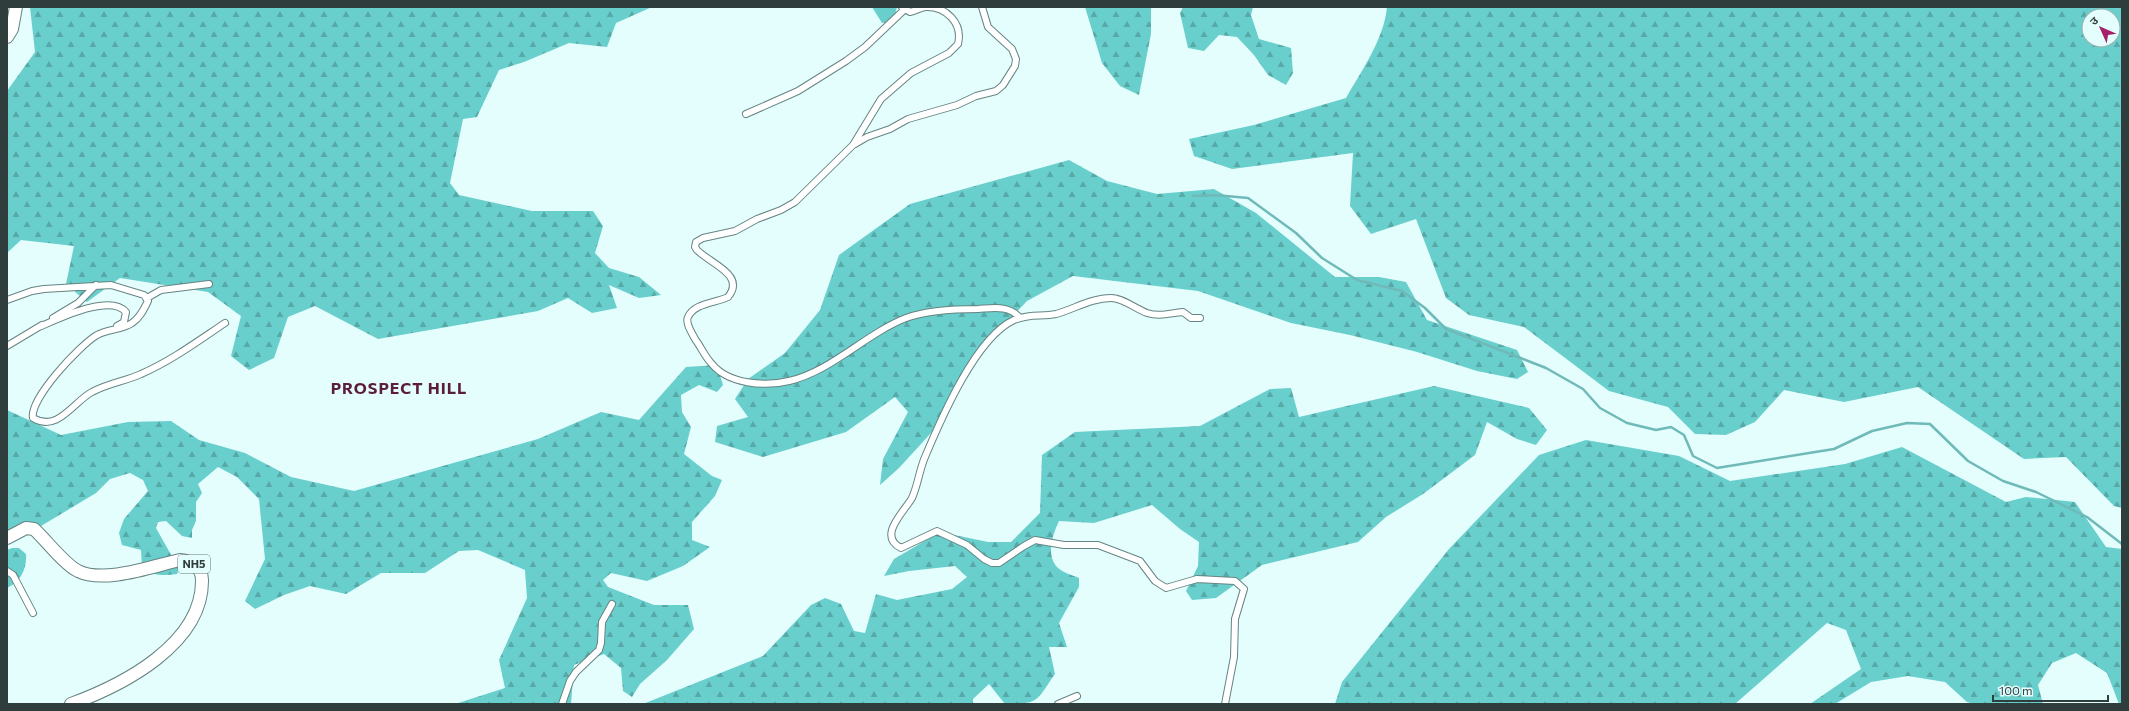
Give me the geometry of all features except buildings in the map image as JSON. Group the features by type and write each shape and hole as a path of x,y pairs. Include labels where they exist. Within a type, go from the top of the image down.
{"highway":[{"path":"7,36 12,29 16,7"},
{"name":"NH5","path":"7,538 26,528 34,529 77,571 91,575 118,574 184,560 189,560 198,566 202,578 198,609 191,623 178,639 142,669 128,678 71,704"}],"street":[{"path":"746,114 798,91 846,61 865,47 903,8 910,12 927,7 946,12 952,18 959,31 958,44 949,53 911,73 881,99 853,145 818,180 786,208 757,219 728,234 703,238 696,242 695,247 697,250 729,274 734,282 734,286 728,297 695,309 688,317 688,325 711,364 725,374 741,380 776,384 791,381 823,366 878,332 907,318 968,309 1006,308 1020,318"},
{"path":"853,145 867,137 890,129 908,120 957,105 976,96 996,90 1003,85 1015,66 1016,59 1012,50 988,27 982,7"},
{"path":"147,298 161,290 209,284"},
{"path":"7,300 32,291 111,285 121,287 147,298"},
{"path":"7,346 78,303 96,286"},
{"path":"147,298 148,301 138,319 131,324 98,335 69,359 36,402 32,412 33,418 39,421 50,421 66,415 90,393 141,375 172,358 224,323"},
{"path":"1200,318 1191,318 1183,312 1164,316 1148,314 1122,301 1110,298 1055,314 1032,314 1006,325 994,334 959,385 924,458 913,495 894,524 891,537 893,542 901,548 906,547 937,531 967,545 984,559 992,563 999,563 1035,540 1064,545 1098,545 1140,562 1155,581 1166,588 1197,579 1235,581 1244,589 1235,619 1234,657 1225,704"},
{"path":"39,327 92,307 119,306 125,310 127,316 124,322 109,331"},
{"path":"7,572 13,575 33,613"},
{"path":"562,704 570,681 576,672 599,650 601,643 602,622 612,604"},
{"path":"1058,704 1077,696"}],"green space":[{"path":"30,7 652,7 616,23 607,47 569,43 524,62 499,70 477,117 463,119 450,183 459,195 532,211 593,211 603,226 595,253 609,268 639,277 661,295 639,298 609,285 617,308 592,313 568,298 538,311 378,339 315,306 288,317 274,358 249,370 231,356 241,316 208,292 120,278 87,302 66,284 74,246 21,240 7,253 7,91 35,52"},
{"path":"872,7 897,7 893,22 882,23"},
{"path":"1085,7 1151,7 1151,34 1139,95 1120,86 1102,63"},
{"path":"1183,7 1253,7 1251,15 1259,39 1291,48 1293,73 1286,85 1268,75 1254,55 1237,37 1219,35 1204,51 1188,48 1180,13"},
{"path":"1387,7 2122,7 2122,508 2114,506 2066,457 2024,459 1918,387 1844,402 1784,390 1755,422 1726,435 1695,434 1668,407 1609,391 1524,327 1469,315 1446,298 1416,219 1371,234 1350,206 1353,153 1232,169 1194,156 1189,139 1254,125 1346,98 1382,31"},
{"path":"1069,160 1107,181 1157,194 1214,189 1256,213 1335,277 1379,277 1406,282 1427,320 1517,350 1528,372 1517,379 1477,371 1417,352 1350,335 1291,323 1198,291 1073,276 1027,301 987,343 957,386 942,421 899,468 880,485 883,459 908,412 895,397 846,432 763,457 715,442 717,426 748,417 735,399 748,379 785,353 820,310 839,255 910,204"},
{"path":"717,365 723,385 717,392 699,385 681,395 682,412 691,427 684,454 712,476 722,480 715,496 692,522 692,540 710,547 683,566 647,581 611,573 603,580 608,587 654,605 688,605 694,629 667,660 640,684 632,697 623,691 621,668 604,654 574,665 571,704 455,704 505,688 499,660 527,598 525,570 478,550 459,551 425,573 381,573 346,594 310,586 284,595 255,609 245,601 265,559 259,499 237,477 218,467 198,484 202,493 196,502 196,521 192,530 192,538 182,536 166,521 158,522 156,528 179,569 177,574 154,574 146,570 142,567 141,550 122,545 119,533 124,519 148,491 143,480 130,473 110,479 96,493 36,529 7,538 7,410 61,435 128,422 171,421 199,440 245,453 291,477 354,491 538,439 601,412 639,420 686,367"},
{"path":"1434,386 1529,408 1547,430 1536,445 1517,439 1487,422 1475,455 1423,494 1386,517 1358,542 1262,565 1216,598 1192,600 1186,591 1198,566 1199,542 1180,529 1152,505 1094,523 1059,521 1052,544 1051,555 1056,566 1061,570 1079,578 1079,587 1059,623 1067,647 1049,647 1055,674 1040,695 1031,702 1005,704 989,684 973,699 973,704 643,704 763,656 811,605 825,598 841,604 854,631 865,633 876,594 897,600 952,589 967,577 955,566 909,571 884,576 894,559 940,532 988,542 1011,542 1040,513 1042,455 1075,432 1200,426 1270,389 1291,388 1299,417"},
{"path":"1586,440 1679,456 1730,481 1845,464 1902,447 2006,502 2026,497 2075,502 2106,547 2122,549 2122,704 2119,704 2107,673 2076,653 2052,663 2038,685 2043,704 1974,704 1967,702 1945,682 1908,676 1871,682 1835,704 1810,704 1861,669 1846,630 1827,623 1735,704 1335,704 1342,682 1449,549 1539,455"},
{"path":"19,548 26,554 26,559 22,574 16,582 7,588 7,550"}],"waterway":[{"path":"1193,196 1215,195 1248,198 1296,233 1322,258 1357,280 1402,291 1425,308 1446,329 1546,368 1583,389 1600,408 1627,423 1656,430 1671,427 1684,435 1693,456 1717,468 1834,449 1872,431 1907,423 1930,424 1968,461 2003,481 2036,492 2087,517 2122,544"}],"district":[{"name":"PROSPECT HILL","path":"399,388"}]}
